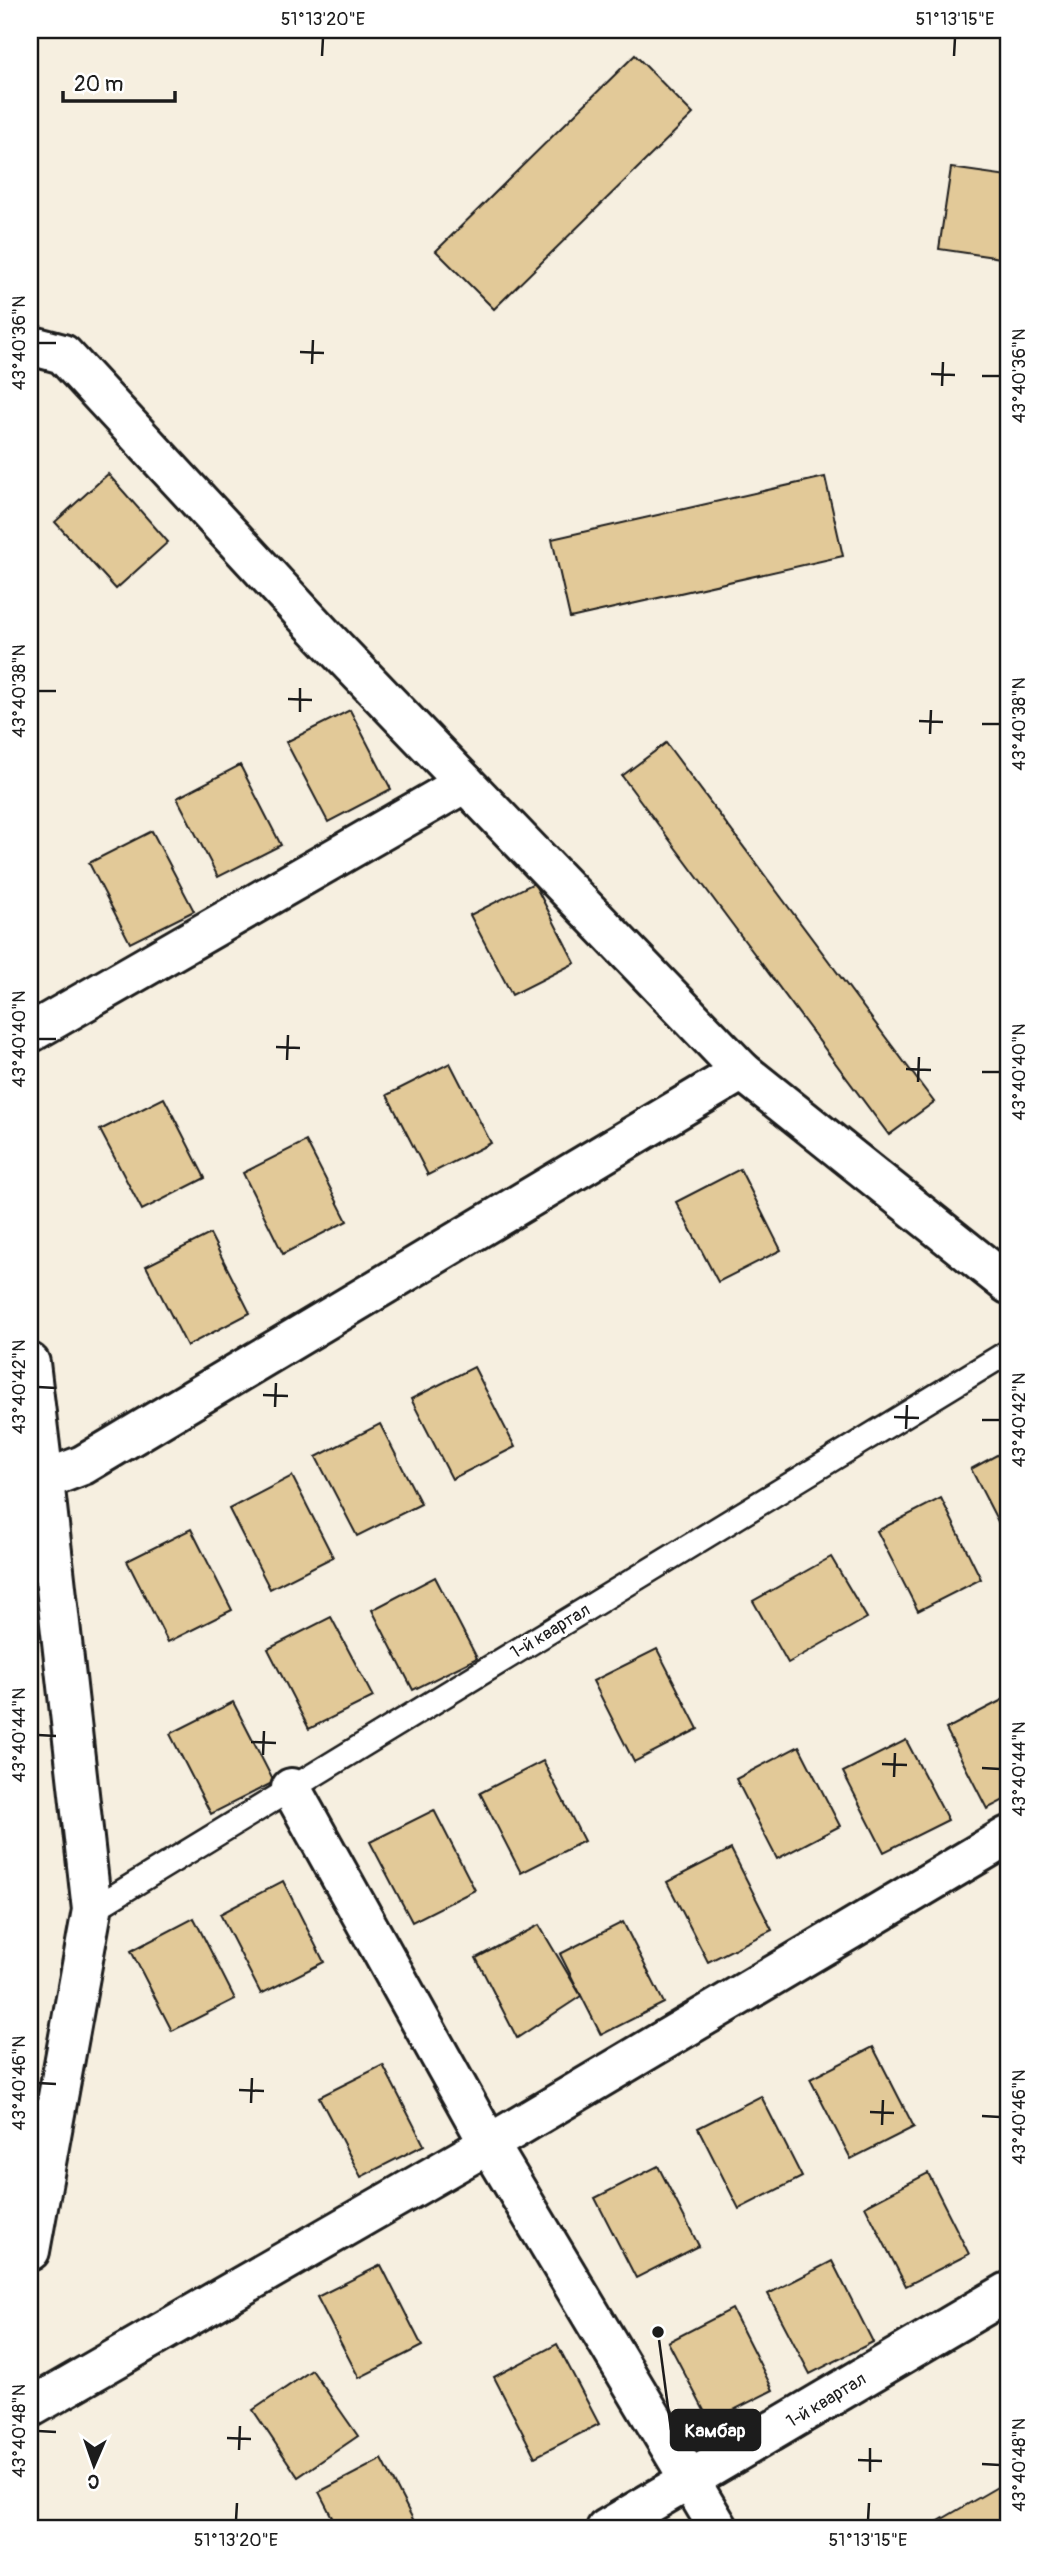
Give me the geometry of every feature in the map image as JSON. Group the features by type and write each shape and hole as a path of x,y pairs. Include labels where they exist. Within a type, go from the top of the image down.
{"street":[{"path":"30,350 37,347 63,354 322,634 742,1071 1008,1284"},
{"path":"30,1033 465,783"},
{"path":"44,1480 83,1465 742,1071"},
{"path":"30,1363 92,1910 30,2251"},
{"path":"291,1788 489,2144 719,2529"},
{"path":"30,2408 489,2144 1008,1836"},
{"name":"1-й квартал","path":"606,2529 1008,2292"}],"lane":[{"name":"1-й квартал","path":"92,1910 1008,1352"}],"building":[{"path":"886,30 932,30 931,37"},
{"path":"635,55 693,114 494,309 436,251"},
{"path":"951,168 1008,176 1008,259 939,249"},
{"path":"108,474 168,542 116,589 55,522"},
{"path":"825,477 843,556 570,618 552,539"},
{"path":"350,710 391,789 328,822 286,742"},
{"path":"666,743 934,1102 889,1135 622,776"},
{"path":"240,765 281,845 218,877 177,798"},
{"path":"152,831 194,911 130,943 89,863"},
{"path":"534,883 575,963 512,995 470,915"},
{"path":"450,1063 491,1143 428,1175 387,1095"},
{"path":"164,1098 205,1178 142,1210 100,1130"},
{"path":"306,1141 347,1221 283,1254 243,1173"},
{"path":"740,1169 781,1250 718,1282 676,1202"},
{"path":"210,1234 250,1313 187,1346 146,1266"},
{"path":"474,1367 515,1447 452,1479 411,1399"},
{"path":"380,1424 421,1504 357,1536 316,1457"},
{"path":"1008,1449 1008,1541 971,1469"},
{"path":"292,1476 333,1557 270,1589 229,1509"},
{"path":"941,1498 981,1579 918,1611 877,1531"},
{"path":"191,1529 232,1610 168,1642 127,1561"},
{"path":"831,1557 867,1618 788,1663 753,1601"},
{"path":"435,1577 477,1658 413,1690 372,1610"},
{"path":"331,1617 373,1697 309,1729 268,1649"},
{"path":"657,1649 698,1729 634,1762 593,1681"},
{"path":"1008,1697 1008,1798 987,1809 946,1729"},
{"path":"233,1702 274,1782 211,1814 170,1734"},
{"path":"906,1740 948,1820 884,1852 843,1772"},
{"path":"799,1746 840,1826 777,1859 736,1779"},
{"path":"543,1761 584,1841 521,1873 480,1793"},
{"path":"434,1810 475,1890 412,1922 370,1842"},
{"path":"731,1849 772,1930 708,1962 667,1882"},
{"path":"283,1881 324,1962 261,1994 220,1914"},
{"path":"194,1918 235,1999 172,2031 131,1951"},
{"path":"623,1922 664,2003 601,2035 560,1954"},
{"path":"539,1925 581,1996 517,2038 476,1958"},
{"path":"873,2047 914,2127 851,2159 810,2079"},
{"path":"383,2065 424,2145 361,2177 319,2097"},
{"path":"761,2096 802,2177 739,2209 698,2128"},
{"path":"658,2166 699,2246 636,2278 595,2198"},
{"path":"928,2173 969,2254 906,2286 865,2206"},
{"path":"832,2261 873,2342 810,2374 768,2294"},
{"path":"381,2265 422,2346 359,2378 317,2297"},
{"path":"732,2309 773,2390 710,2422 668,2342"},
{"path":"557,2344 599,2424 535,2457 494,2377"},
{"path":"312,2370 358,2436 298,2477 253,2410"},
{"path":"382,2459 418,2529 338,2529 319,2492"},
{"path":"999,2486 1008,2502 1008,2529 925,2529"}],"place":[{"name":"Камбар","path":"658,2332"}]}
